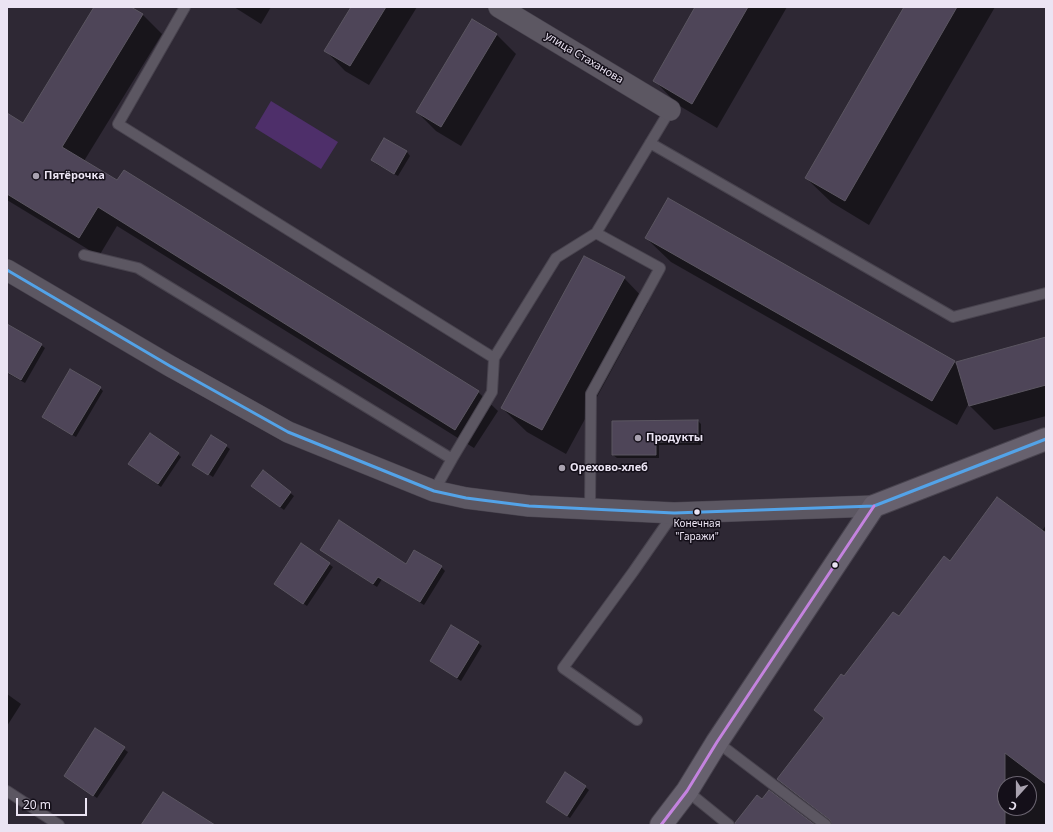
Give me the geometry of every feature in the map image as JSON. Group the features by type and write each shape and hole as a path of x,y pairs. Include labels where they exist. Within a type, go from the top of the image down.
{"main road":[{"path":"661,825 686,791 874,506 1046,439"}],"street":[{"name":"улица Стаханова","path":"499,7 670,110"},
{"path":"7,270 163,362 288,432 434,491 466,498 530,506 674,513 874,506"}],"lane":[{"path":"185,7 118,124 494,358"},
{"path":"434,491 492,392 494,358 556,258 596,233 670,110"},
{"path":"650,143 953,317 1046,293"},
{"path":"590,509 591,394 660,268 596,233"},
{"path":"84,255 138,268 452,459"},
{"path":"637,720 564,668 674,513"},
{"path":"717,742 826,825"},
{"path":"7,791 59,825"},
{"path":"686,791 729,825"}],"shaded area":[{"path":"271,101 338,142 321,169 255,128"}],"building":[{"path":"94,7 131,7 143,14 62,147 117,180 124,170 479,391 455,430 98,207 79,238 7,194 7,113 23,123"},
{"path":"351,7 386,7 350,66 324,51"},
{"path":"695,7 748,7 692,104 653,81"},
{"path":"904,7 957,7 845,201 805,178"},
{"path":"472,19 497,34 441,127 416,112"},
{"path":"384,138 407,151 394,174 371,160"},
{"path":"668,198 955,361 932,401 645,238"},
{"path":"584,256 625,277 542,430 501,408"},
{"path":"7,324 42,344 21,380 7,372"},
{"path":"1046,337 1046,385 969,406 956,362"},
{"path":"70,369 101,387 72,435 42,417"},
{"path":"698,420 698,442 656,442 656,455 612,455 612,421"},
{"path":"150,433 179,453 158,484 128,464"},
{"path":"211,435 227,445 208,475 192,465"},
{"path":"263,470 291,492 280,507 251,486"},
{"path":"997,497 1046,533 1046,784 1005,753 1005,776 997,776 997,816 1005,816 1005,825 832,825 830,820 777,779 824,718 814,710 841,674 844,676 893,612 899,616 944,556 950,561"},
{"path":"339,520 406,564 414,550 442,566 420,602 378,577 373,584 320,550"},
{"path":"301,543 330,563 303,604 274,584"},
{"path":"451,625 479,642 457,678 430,661"},
{"path":"95,728 125,747 93,796 64,776"},
{"path":"565,772 586,786 567,816 546,802"},
{"path":"769,790 815,825 735,825 757,795 762,799"},
{"path":"163,792 215,825 141,825"}],"transit line":[{"path":"7,270 170,366 288,432 434,491 466,498 529,506 674,513 874,506 1046,439"},
{"path":"661,825 687,791 717,742 874,506"}],"place":[{"name":"Пятёрочка","path":"36,176"},
{"name":"Продукты","path":"638,438"},
{"name":"Орехово-хлеб","path":"562,468"},
{"name":"Конечная \"Гаражи\"","path":"697,512"}]}
